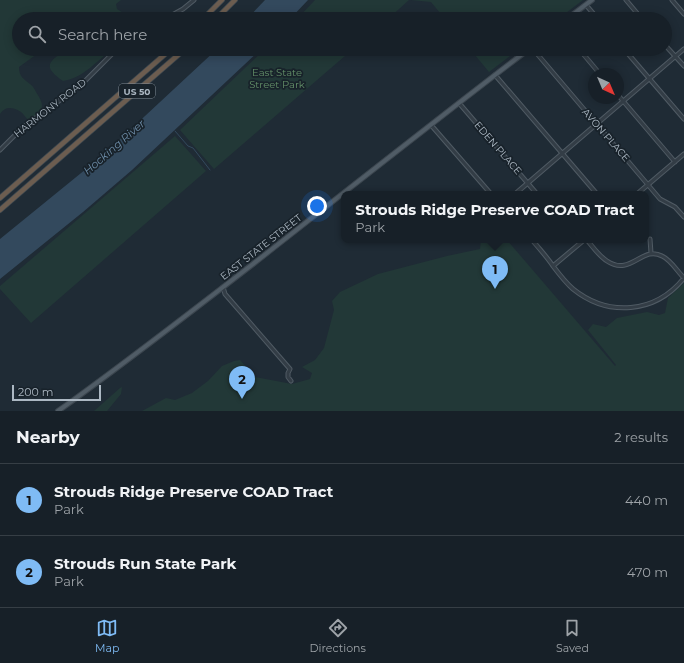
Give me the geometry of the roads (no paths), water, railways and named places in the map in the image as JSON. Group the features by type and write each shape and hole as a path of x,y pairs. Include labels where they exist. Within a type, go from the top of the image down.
{"highway":[{"path":"210,12 222,0"},
{"path":"223,12 235,0"},
{"name":"US 50","path":"0,198 163,56"},
{"name":"US 50","path":"0,210 177,56"}],"main road":[{"path":"577,12 592,0"},
{"name":"EAST STATE STREET","path":"346,191 520,56"},
{"name":"EAST STATE STREET","path":"58,411 119,367 341,195"}],"street":[{"path":"178,12 194,0"},
{"path":"626,0 636,12"},
{"path":"672,0 684,14"},
{"path":"586,5 592,12"},
{"path":"624,100 684,49"},
{"path":"672,53 684,66"},
{"name":"HARMONY ROAD","path":"0,150 22,128 82,84 109,56"},
{"name":"AVON PLACE","path":"538,56 660,199 675,207 684,217"},
{"path":"584,56 595,68"},
{"path":"630,56 684,119"},
{"path":"495,75 594,191"},
{"path":"624,102 675,162"},
{"name":"EDEN PLACE","path":"459,103 535,191"},
{"path":"519,191 619,104"},
{"path":"431,124 487,191"},
{"path":"640,191 684,154"},
{"path":"650,239 651,253"},
{"path":"534,243 570,286 582,296 598,303 616,308 637,307 657,300 669,294 684,278 668,260 662,256 651,253 642,256 630,264 614,264 603,258 590,243"},
{"path":"553,266 580,244"},
{"path":"223,287 225,294 290,369 288,377 291,381"}],"water":[{"path":"265,0 308,0 297,12 254,12"},
{"name":"Hocking River","path":"209,56 254,56 132,170 0,279 0,239 102,156"}],"waterway":[{"path":"175,131 188,146 193,148 210,170"}],"place":[{"name":"Strouds Ridge Preserve COAD Tract","path":"495,289"},
{"name":"Strouds Run State Park","path":"242,399"}],"park label":[{"name":"East State Street Park","path":"277,78"}]}
